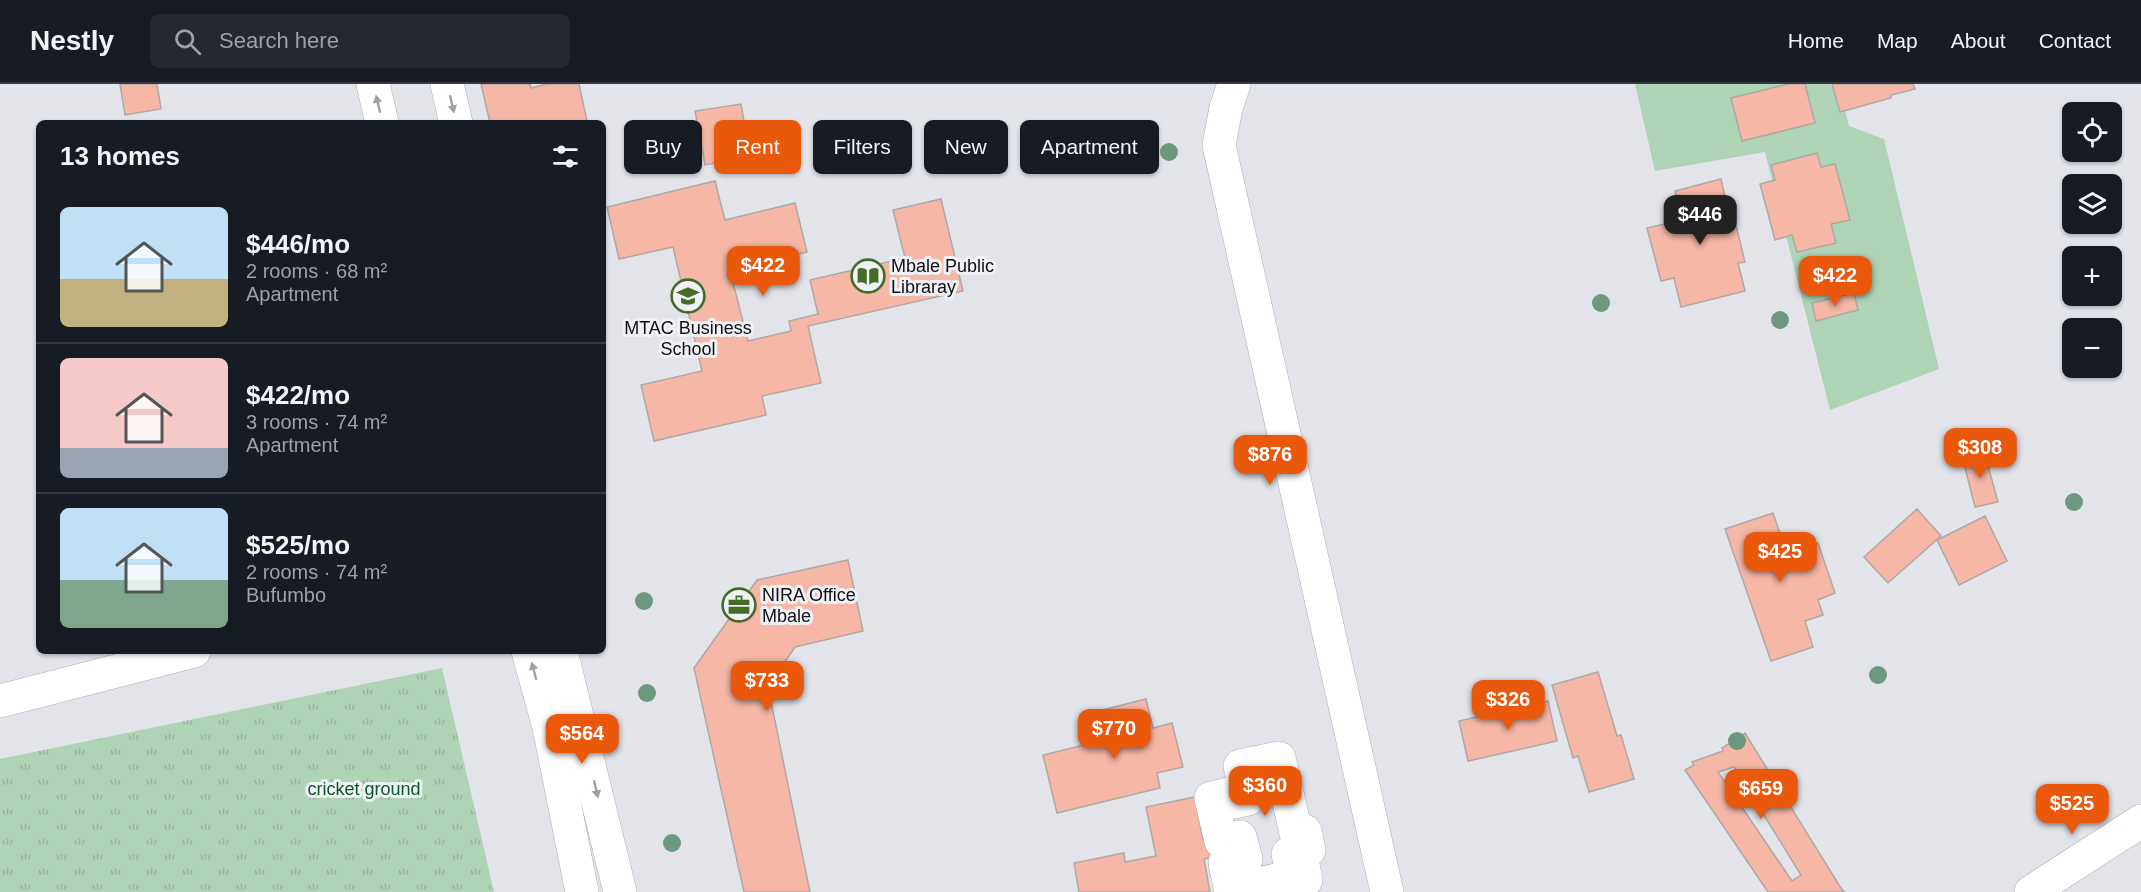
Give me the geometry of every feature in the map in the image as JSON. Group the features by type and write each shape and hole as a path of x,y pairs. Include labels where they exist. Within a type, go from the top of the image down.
{"street":[{"path":"373,84 381,120"},
{"path":"447,84 455,120"},
{"path":"1234,84 1226,108 1219,145 1387,892"},
{"path":"0,701 182,654"},
{"path":"529,654 549,727 582,892"},
{"path":"562,654 620,892"},
{"path":"1279,758 1296,833 1305,831 1310,850 1288,854 1290,862 1302,860 1306,880 1287,884 1286,878 1230,890 1224,863 1246,859 1240,837 1221,841 1211,798 1233,793 1235,802 1248,799 1240,766 1279,758"},
{"path":"2031,892 2141,821"}],"green space":[{"path":"1635,84 1838,84 1849,126 1884,139 1939,369 1830,410 1765,152 1655,171"},
{"name":"cricket ground","path":"442,668 494,892 0,892 0,759"}],"building":[{"path":"120,84 157,84 161,109 125,115"},
{"path":"481,84 530,84 531,88 547,84 579,84 587,120 489,120"},
{"path":"1788,84 1805,84 1815,123 1742,141 1731,98"},
{"path":"1832,84 1913,84 1915,89 1840,112"},
{"path":"741,104 744,120 714,120 714,163 705,165 702,149 702,120 697,120 695,111"},
{"path":"1817,153 1821,167 1835,164 1850,220 1831,224 1836,243 1797,252 1792,235 1775,240 1760,184 1775,180 1771,165"},
{"path":"1721,179 1728,210 1732,209 1745,262 1738,263 1745,291 1681,307 1674,278 1661,281 1647,228 1682,220 1675,191"},
{"path":"715,181 725,220 795,203 807,252 730,271 748,341 791,331 789,321 818,314 810,280 905,258 893,210 941,199 963,291 808,326 821,383 762,396 766,415 654,441 641,385 702,371 673,247 619,259 607,207"},
{"path":"1854,293 1858,310 1816,321 1812,303"},
{"path":"1984,451 1998,502 1975,507 1962,456"},
{"path":"1917,509 1941,536 1888,583 1864,557"},
{"path":"1773,513 1782,539 1796,534 1800,548 1818,543 1835,593 1818,600 1823,615 1805,621 1813,647 1771,661 1725,529"},
{"path":"1985,516 2007,561 1959,585 1937,540"},
{"path":"848,560 863,631 795,647 768,687 810,892 744,892 694,668 757,580"},
{"path":"1598,672 1617,736 1621,735 1634,779 1589,792 1578,756 1573,758 1552,685"},
{"path":"1146,699 1153,728 1172,723 1183,767 1157,773 1160,788 1057,813 1043,755 1105,740 1098,711"},
{"path":"1548,701 1557,741 1468,761 1459,721"},
{"path":"1745,733 1844,892 1768,892 1685,770 1694,765 1692,762 1723,751 1722,748","holes":["1734,767 1801,875 1792,881 1718,772"]},
{"path":"1195,797 1203,839 1212,838 1215,857 1204,859 1210,892 1079,892 1074,863 1124,853 1125,862 1156,856 1146,807"}],"place":[{"name":"Mbale Public Libraray","path":"868,276"},
{"name":"MTAC Business School","path":"688,296"},
{"name":"NIRA Office Mbale","path":"739,605"}]}
